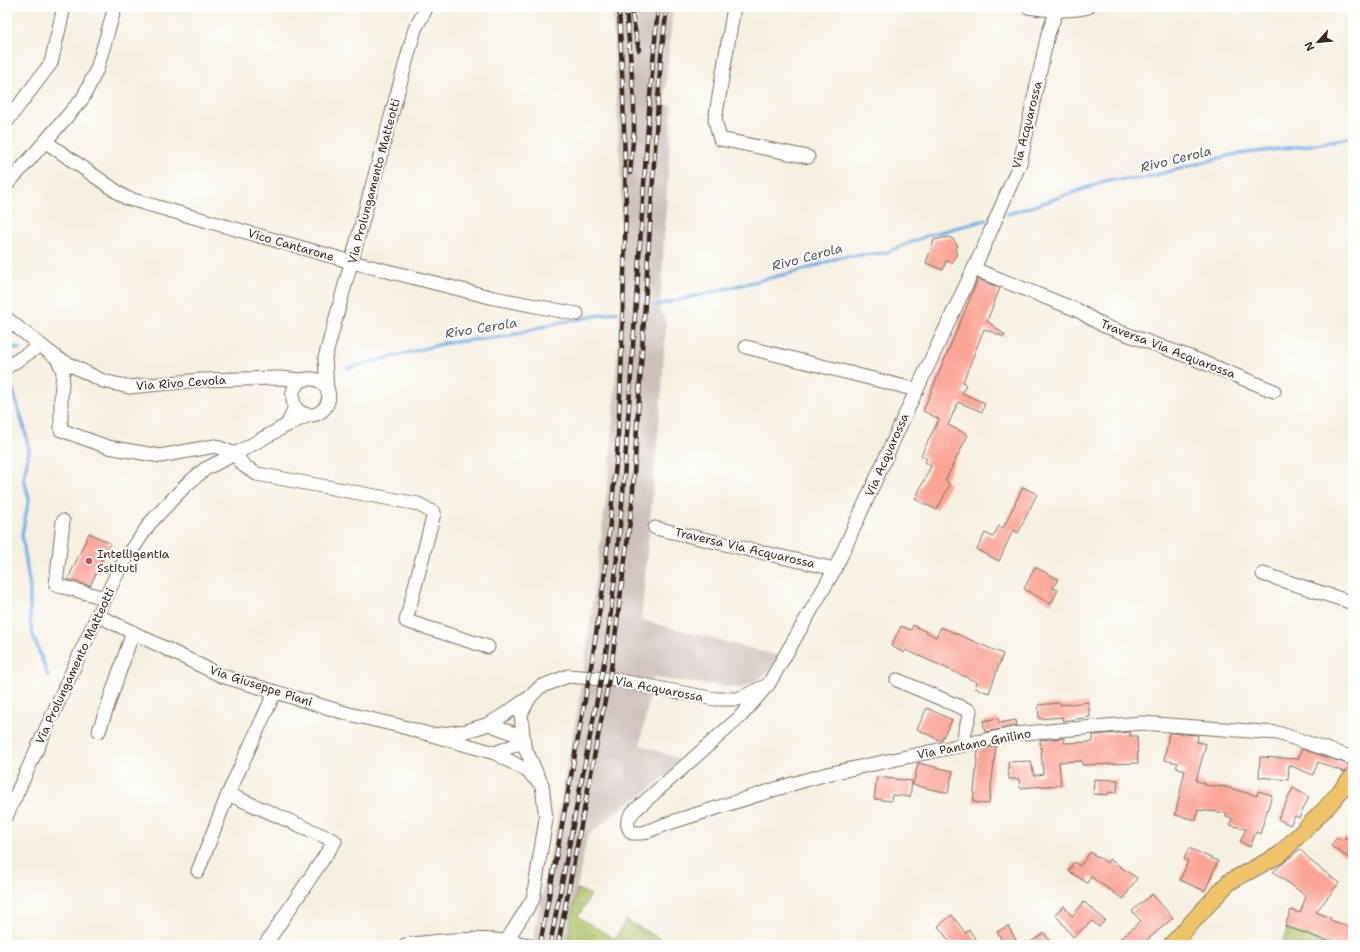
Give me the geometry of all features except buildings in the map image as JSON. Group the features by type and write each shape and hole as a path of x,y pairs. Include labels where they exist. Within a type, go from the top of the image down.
{"main road":[{"path":"1171,945 1229,882 1279,855 1327,807 1353,776"}],"street":[{"path":"7,122 51,63 64,7"},
{"path":"7,184 46,142 83,98 97,69 115,7"},
{"name":"Via Prolungamento Matteotti","path":"7,814 105,598 120,568 150,523 185,486 205,469 287,425 309,415 315,415 325,408 328,396 325,358 415,29 428,7"},
{"path":"734,7 715,120 720,139 808,158"},
{"path":"1028,7 1057,10 1080,9 1088,7"},
{"name":"Via Acquarossa","path":"433,735 467,731 488,724 506,714 530,697 540,687 568,676 616,680 715,699 738,699 768,685 835,569 974,269 1020,163 1048,34 1057,10"},
{"name":"Vico Cantarone","path":"46,142 126,198 352,262 494,298 577,314"},
{"name":"Traversa Via Acquarossa","path":"974,269 1077,310 1104,326 1190,357 1274,391"},
{"name":"Via Rivo Cevola","path":"7,319 56,358 103,380 129,387 202,380 279,378 305,380"},
{"path":"7,367 41,345"},
{"path":"746,347 917,390"},
{"path":"56,358 63,371 61,430 108,447 160,456 215,446 235,454 244,466 257,474 418,504 434,513 406,621 488,647"},
{"name":"Via Prolungamento Matteotti","path":"287,425 293,403 292,394 294,388 305,380 325,358"},
{"path":"279,378 298,410 303,414 309,415"},
{"path":"305,380 314,379 320,381 327,390"},
{"path":"63,521 56,585 105,598"},
{"name":"Traversa Via Acquarossa","path":"655,528 835,569"},
{"path":"1263,574 1353,603"},
{"name":"Via Giuseppe Piani","path":"97,615 222,676 349,714 433,735 495,753 526,770 542,785"},
{"path":"99,731 133,632"},
{"path":"897,680 970,711 962,745"},
{"name":"Via Pantano Gnilino","path":"768,685 740,717 633,812 628,818 628,829 632,833 643,833 672,822 827,774 1014,734 1142,723 1278,733 1353,758"},
{"path":"198,871 228,794 275,692"},
{"path":"506,940 533,899 546,819 542,785 524,746 521,714 530,697"},
{"path":"488,724 523,737"},
{"path":"495,753 515,745 523,737"},
{"path":"228,794 336,841 265,945"},
{"path":"405,945 460,939 506,940 529,945"}],"shaded area":[{"path":"612,7 673,7 664,104 672,106 660,310 666,321 662,388 641,620 780,656 764,676 741,688 653,678 640,745 677,758 680,765 643,794 627,803 587,836 567,945 532,945 582,685 610,467 621,296 621,182"}],"green space":[{"path":"577,889 591,895 578,917 615,939 626,920 671,945 567,945"},
{"path":"1287,929 1333,945 1282,945"}],"waterway":[{"name":"Rivo Cerola","path":"1008,214 1109,180 1145,178 1231,155 1310,145 1353,137"},
{"name":"Rivo Cerola","path":"654,306 807,269 840,257 885,253 929,235 986,220"},
{"name":"Rivo Cerola","path":"348,368 446,343 509,336 552,324 617,312"},
{"name":"Rivo Cerola","path":"7,346 19,349"},
{"path":"7,372 25,430 29,450 24,479 29,499 22,534 30,588 30,620 33,635 48,676"}],"railway":[{"path":"540,945 591,667 604,581 617,454 621,377 626,205 619,7"},
{"path":"626,7 634,100 634,131 630,173"},
{"path":"550,945 606,653 615,577 623,493 650,96 658,7"},
{"path":"558,945 611,669 632,505 661,55 667,7"},
{"path":"632,15 639,50"}],"place":[{"name":"Intelligentia Sstituti","path":"89,561"}]}
